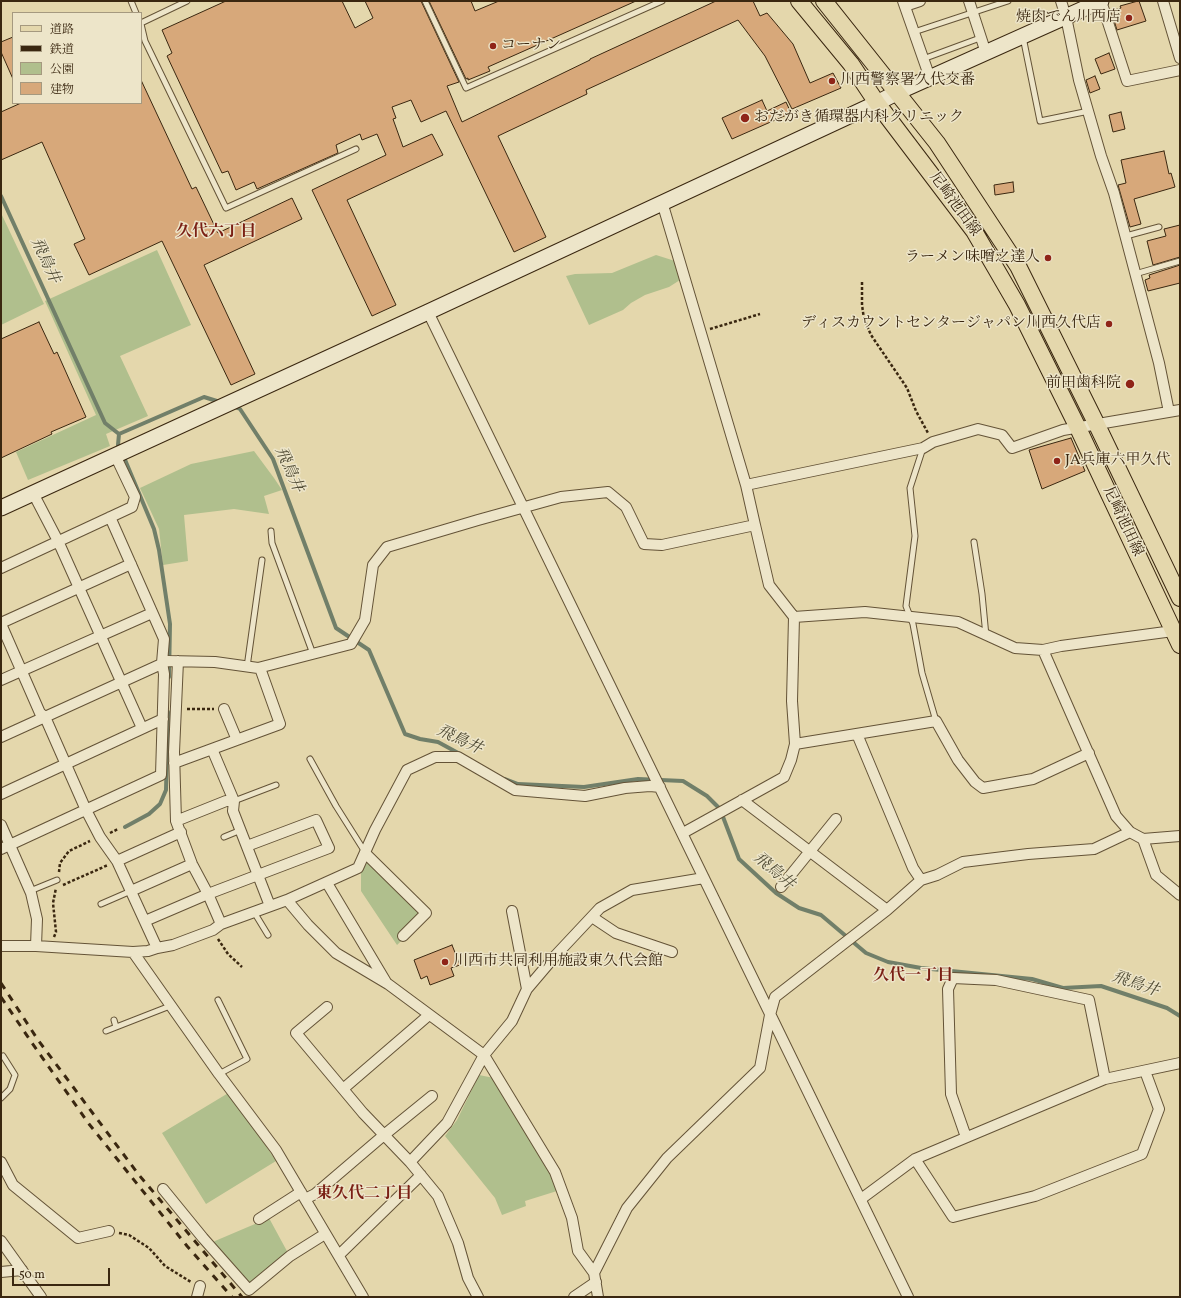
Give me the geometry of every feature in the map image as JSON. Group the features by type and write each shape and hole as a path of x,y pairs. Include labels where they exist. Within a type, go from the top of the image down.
{"main road":[{"name":"尼崎池田線","path":"799,1 851,64 878,103 974,231 1017,305 1078,428 1177,638"},
{"name":"尼崎池田線","path":"828,2 937,143 1018,266 1097,425 1175,575 1180,598"}],"street":[{"path":"920,1 904,4 930,78"},
{"path":"968,1 986,53"},
{"path":"1061,1 1066,17 1079,80 1101,156 1114,193 1136,274 1159,363 1169,412"},
{"path":"1,508 428,312 878,103 898,92 1101,1 1126,80 1180,70"},
{"path":"1163,1 1180,58"},
{"path":"662,202 746,485 769,584 794,617 792,701 795,744 784,777 683,833"},
{"path":"428,312 908,1297"},
{"path":"746,485 923,448 933,442 978,430 1002,435 1012,448 1063,430 1180,410"},
{"path":"1,568 132,507 135,497 115,455"},
{"path":"1,737 168,661 215,662 260,668 350,644 365,620 373,565 387,547 524,508 561,498 608,492 626,507 644,544 662,545 755,525"},
{"path":"33,493 58,541 142,728"},
{"path":"5,847 161,775 164,674 162,663 164,639 110,517"},
{"path":"131,564 1,624 40,713 45,716 86,810 100,837 117,861 157,948"},
{"path":"794,617 865,612 958,622 1015,648 1043,650 1061,646 1177,638"},
{"path":"1,680 152,613"},
{"path":"1043,650 1116,816 1130,832 1143,839 1180,836"},
{"path":"178,661 174,763 176,821 192,864 222,924"},
{"path":"174,763 280,724 260,668"},
{"path":"224,710 237,740"},
{"path":"1,794 163,719"},
{"path":"795,744 936,721 958,760 974,782 983,788 1034,779 1089,753"},
{"path":"857,734 910,862 921,880"},
{"path":"212,749 234,801 233,811 270,906"},
{"path":"1,946 36,946 133,952 148,951 173,945 213,930 222,924 287,900 327,883 358,868 388,804 407,770 435,757 458,757 515,790 585,796 625,788 650,786 660,787"},
{"path":"742,800 887,910"},
{"path":"176,821 226,801 234,801"},
{"path":"145,921 208,894 329,848 315,816 247,846"},
{"path":"780,887 836,819"},
{"path":"1,825 5,847 30,891 37,919 36,946"},
{"path":"117,861 181,832"},
{"path":"574,1297 595,1278 627,1208 667,1158 760,1068 770,1014 775,997 887,910 921,880 937,875 963,862 1094,848 1130,832"},
{"path":"1143,839 1156,875 1180,895"},
{"path":"365,853 426,913 403,936"},
{"path":"131,891 192,864"},
{"path":"410,1162 447,1123 484,1055 512,1021 527,989 555,956 600,908 632,890 704,878"},
{"path":"327,883 388,984"},
{"path":"287,900 308,925 336,953 388,984 484,1055 555,1172 572,1218 578,1251 595,1278 598,1297"},
{"path":"512,911 527,989"},
{"path":"592,917 616,933 672,952"},
{"path":"133,952 219,1074 276,1150 363,1297"},
{"path":"966,1138 950,1094 948,989 953,978 996,980 1089,1000 1105,1079"},
{"path":"327,1007 296,1033 363,1113 410,1162 438,1196 458,1243 468,1278 478,1297"},
{"path":"343,1088 429,1015"},
{"path":"861,1199 915,1159 1105,1079 1180,1064"},
{"path":"915,1159 953,1218 1035,1196 1142,1154 1159,1109 1145,1072"},
{"path":"259,1219 303,1196 315,1194 432,1096"},
{"path":"1,1162 13,1185 78,1238 109,1231"},
{"path":"338,1255 421,1175"},
{"path":"163,1189 203,1238 249,1290 290,1256 325,1234"},
{"path":"1,1241 41,1297"},
{"path":"1,1272 22,1270"},
{"path":"197,1297 200,1286"}],"lane":[{"path":"131,1 136,12"},
{"path":"142,23 186,1"},
{"path":"426,1 466,88 662,1"},
{"path":"914,32 1008,1"},
{"path":"142,28 145,41 226,208 356,149"},
{"path":"1023,36 1040,121 1089,111"},
{"path":"923,58 980,38"},
{"path":"1126,236 1159,227"},
{"path":"1136,274 1180,261"},
{"path":"923,448 910,488 915,536 906,606 913,624 922,673 936,721"},
{"path":"271,531 272,543 313,654"},
{"path":"974,542 982,594 986,636"},
{"path":"247,667 262,560"},
{"path":"310,758 336,806 365,853"},
{"path":"234,801 276,785"},
{"path":"224,837 241,830"},
{"path":"30,891 57,880"},
{"path":"101,904 131,891"},
{"path":"254,912 268,935"},
{"path":"218,1000 247,1060 219,1074"},
{"path":"106,1031 170,1006"},
{"path":"114,1020 116,1027"},
{"path":"1,1098 10,1089 15,1075 3,1056"}],"path":[{"path":"862,282 864,318 871,335 907,388 916,411 933,442"},
{"path":"701,332 760,314"},
{"path":"176,709 224,710"},
{"path":"50,947 56,932 53,903 60,863 69,851 118,829"},
{"path":"56,889 117,861"},
{"path":"213,930 228,954 242,967"},
{"path":"109,1231 129,1235 149,1248 165,1266 200,1286"}],"green space":[{"path":"1,213 44,304 1,325"},
{"path":"157,250 191,325 120,356 148,416 106,434 110,446 28,480 16,452 96,415 45,301"},
{"path":"656,255 675,261 680,280 669,287 645,295 631,303 623,310 589,325 566,276 575,274 612,273"},
{"path":"254,451 282,490 264,496 269,514 234,509 184,515 188,561 163,565 159,529 140,488 191,464"},
{"path":"368,862 424,919 397,945 361,891 361,870"},
{"path":"479,1075 494,1078 549,1171 557,1191 525,1201 526,1206 502,1215 495,1198 445,1136 457,1120"},
{"path":"230,1092 276,1161 206,1204 162,1133"},
{"path":"269,1218 288,1253 249,1285 211,1245 215,1241"}],"building":[{"path":"226,1 342,1 355,28 373,18 365,1 421,1 459,82 447,86 462,122 590,59 716,1 753,1 760,16 767,13 793,44 810,83 833,73 841,88 792,109 765,56 738,20 586,90 587,94 498,136 546,237 514,252 446,111 421,122 411,100 392,107 396,118 393,119 403,147 432,134 443,155 347,200 396,305 372,316 312,190 386,155 377,134 362,140 360,134 336,145 338,153 257,189 254,182 236,190 228,171 222,173 167,56 172,53 162,30"},
{"name":"コーナン","path":"429,1 471,1 475,11 499,1 636,1 488,67 490,71 468,80 468,78 466,79"},
{"path":"1139,1 1146,21 1117,30 1111,11 1121,8 1120,6"},
{"path":"12,37 12,77 1,52 1,42"},
{"path":"1109,53 1115,69 1101,74 1095,59"},
{"path":"1095,76 1100,89 1090,93 1086,80"},
{"path":"142,82 192,189 196,187 218,233 292,198 302,219 204,265 255,374 231,385 162,241 89,275 74,244 85,239 42,142 1,160 1,112 19,104 142,104"},
{"path":"762,100 767,111 786,102 791,113 732,139 722,118"},
{"path":"1121,112 1125,129 1113,132 1109,115"},
{"path":"1164,151 1169,174 1171,173 1175,187 1134,199 1141,224 1130,227 1118,185 1126,183 1121,160"},
{"path":"1013,182 1014,192 995,195 994,185"},
{"path":"1180,225 1180,257 1153,265 1147,241 1166,236 1164,229"},
{"path":"1180,265 1180,283 1148,291 1145,280 1150,278 1149,275"},
{"path":"39,322 54,354 57,352 86,417 51,432 52,434 1,458 1,339"},
{"name":"JA兵庫六甲久代","path":"1071,438 1085,471 1042,489 1029,450"},
{"path":"452,945 460,965 451,968 454,976 430,985 427,976 421,979 414,960"}],"waterway":[{"name":"飛鳥井","path":"1,196 105,423 119,434 204,397 220,402"},
{"name":"飛鳥井","path":"232,406 240,409 273,459 336,628 369,650 405,734 420,739 438,742 460,754"},
{"path":"119,434 118,445 120,449"},
{"path":"123,455 154,529 159,550 170,624 169,677"},
{"path":"125,827 149,814 160,804 166,790 168,712"},
{"name":"飛鳥井","path":"505,779 518,784 584,787 638,779 683,781 707,796 720,809 739,859 776,893 799,908 821,915 866,953 888,962 921,968 1032,979 1063,988 1101,986 1167,1008 1180,1016"}],"railway":[{"path":"1,983 38,1040 139,1175 242,1297"},
{"path":"1,997 89,1124 187,1246 232,1297"}],"place":[{"name":"焼肉でん川西店","path":"1129,18"},
{"name":"コーナン","path":"493,46"},
{"name":"川西警察署久代交番","path":"832,81"},
{"name":"おだがき循環器内科クリニック","path":"745,118"},
{"name":"ラーメン味噌之達人","path":"1048,258"},
{"name":"ディスカウントセンタージャパン川西久代店","path":"1109,324"},
{"name":"前田歯科院","path":"1130,384"},
{"name":"JA兵庫六甲久代","path":"1057,461"},
{"name":"川西市共同利用施設東久代会館","path":"445,962"}],"district":[{"name":"久代六丁目","path":"216,233"},
{"name":"久代一丁目","path":"913,977"},
{"name":"東久代二丁目","path":"364,1195"}]}
